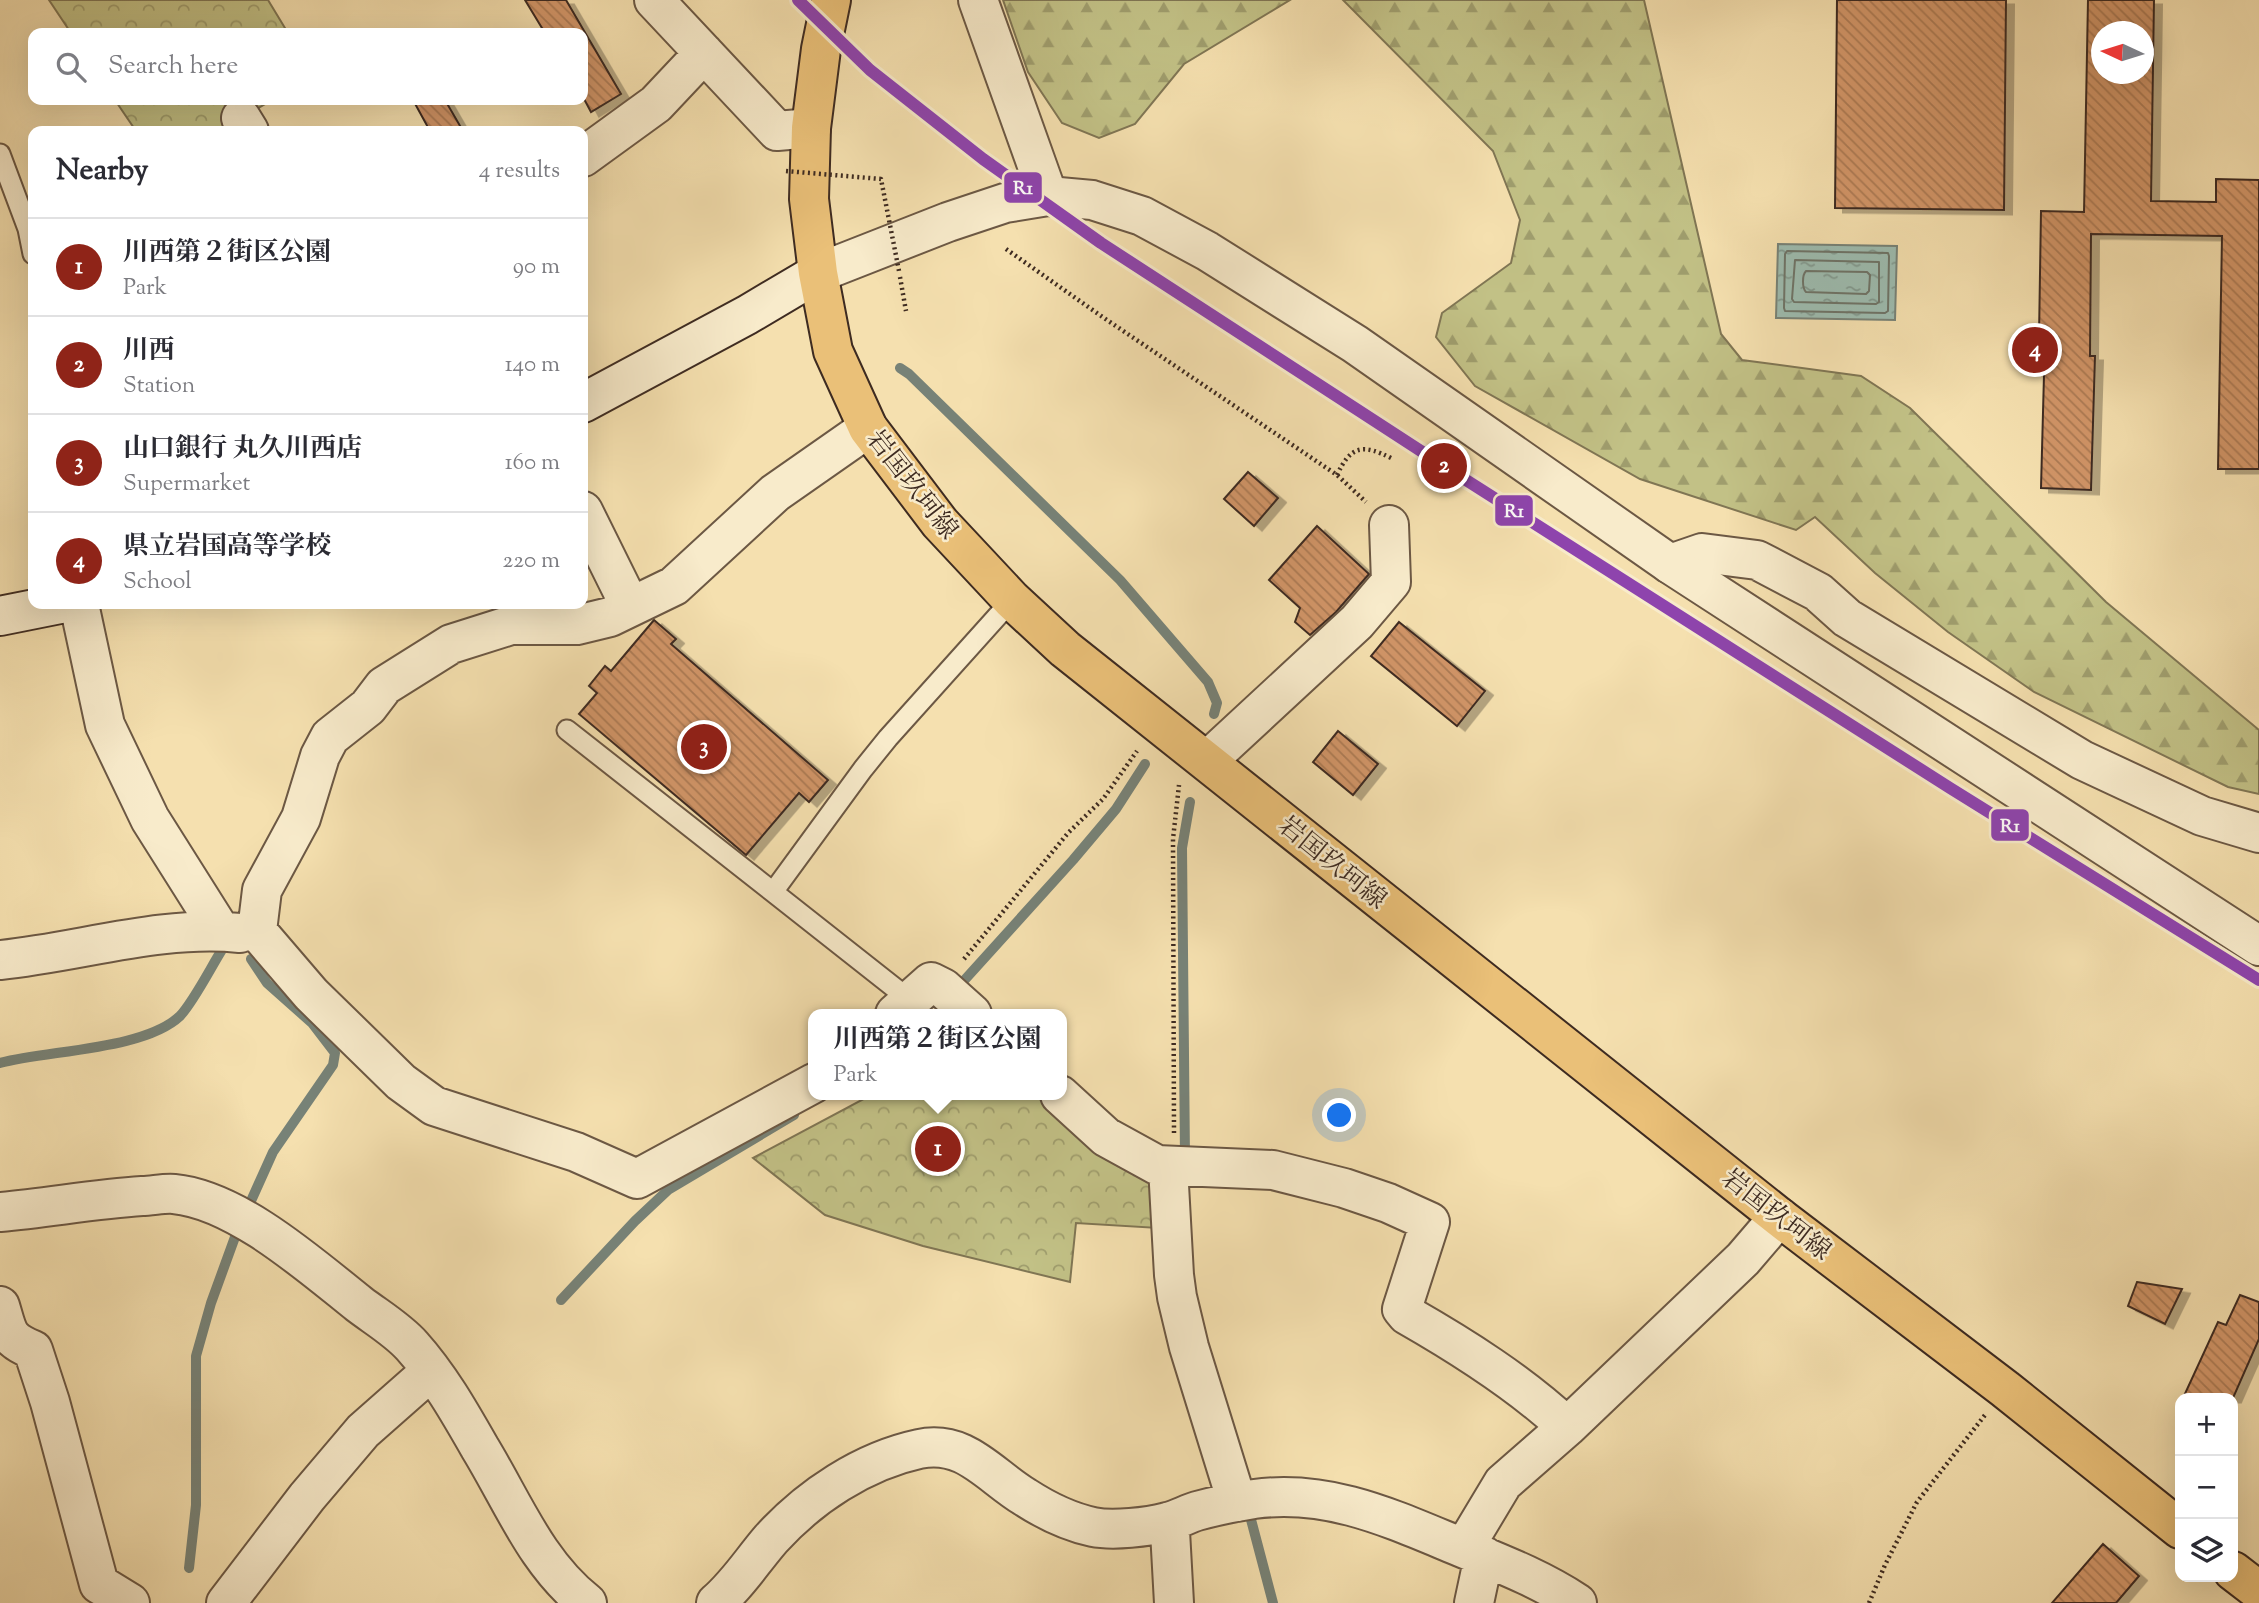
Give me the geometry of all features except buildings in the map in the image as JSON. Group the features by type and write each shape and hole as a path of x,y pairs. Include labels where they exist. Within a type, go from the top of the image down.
{"main road":[{"name":"岩国玖珂線","path":"831,0 821,49 811,128 809,199 818,273 833,351 868,428 940,523 1012,600 1194,769 2005,1389 2175,1525"},
{"path":"2238,1575 2259,1591"}],"street":[{"path":"654,0 777,131 811,128"},
{"path":"978,0 1048,196"},
{"path":"588,153 656,104 704,53"},
{"path":"588,400 747,316 818,273 1005,203 1048,196 1091,200 1142,216 1207,251 1355,344 1670,564 2259,946"},
{"path":"808,1086 637,1179 576,1152 434,1106 401,1083 320,1003 257,931 262,890 301,818 320,756 330,737 368,708 384,686 451,644 475,636 511,625 577,625 610,617 657,596 674,586 775,493 868,428"},
{"path":"588,521 631,606"},
{"path":"1194,769 1357,622 1391,582 1389,524"},
{"path":"1670,564 1702,553 1757,560 1818,592 1847,618 2082,760 2203,816 2259,832"},
{"path":"0,616 35,609"},
{"path":"80,609 105,725 150,819 220,930"},
{"path":"0,960 177,933 220,930 239,934 257,931"},
{"path":"916,1001 950,1009"},
{"path":"1065,1100 1106,1138 1157,1165 1273,1170 1344,1188 1388,1203 1430,1222 1402,1309 1407,1315 1484,1363 1548,1409 1567,1427"},
{"path":"1179,1167 1174,1275 1177,1297 1189,1348 1237,1502"},
{"path":"0,1212 174,1194 202,1201 244,1219 319,1271 411,1345 431,1371 481,1450 540,1554 569,1588 587,1603"},
{"path":"1474,1603 1474,1552 1503,1483 1567,1427 1743,1259 1779,1217"},
{"path":"0,1306 9,1335 16,1343 33,1350 50,1402 99,1584 130,1603"},
{"path":"226,1603 307,1497 363,1431 431,1371"},
{"path":"730,1598 772,1538 824,1491 872,1465 920,1449 951,1448 981,1462 1024,1497 1065,1518 1095,1527 1138,1527 1167,1522 1197,1511 1256,1499 1296,1497 1350,1504 1385,1515 1474,1552 1551,1586 1577,1603"},
{"path":"1167,1522 1170,1531 1174,1603"}],"lane":[{"path":"0,154 28,229"},
{"path":"773,892 888,738 1012,600"},
{"path":"567,730 916,1001"}],"path":[{"path":"786,171 881,179 906,311"},
{"path":"1006,249 1115,326 1337,475 1389,524"},
{"path":"1337,475 1345,458 1361,449 1371,449 1391,458"},
{"path":"916,1001 965,958 1068,833 1103,799 1142,745"},
{"path":"1179,1167 1174,1144 1173,839 1176,797 1194,769"},
{"path":"1869,1603 1917,1502 2005,1389"}],"green space":[{"path":"49,0 268,0 285,28 68,28"},
{"path":"1003,0 1290,0 1184,64 1135,124 1099,138 1062,123 1028,72"},
{"path":"1343,0 1644,0 1721,334 1742,360 1861,376 1910,408 2106,602 2259,730 2259,794 2228,787 2034,692 1948,632 1875,573 1815,517 1796,530 1640,479 1475,386 1436,337 1442,313 1511,263 1520,220 1493,151"},
{"path":"118,105 263,105 228,126 133,126"},
{"path":"862,1100 1052,1100 1149,1175 1158,1228 1076,1223 1070,1282 923,1246 825,1215 753,1158"}],"water":[{"path":"1778,244 1897,246 1895,320 1776,318"}],"waterway":[{"path":"900,368 1120,580 1208,682 1217,703 1214,714"},
{"path":"960,985 1116,809 1145,764"},
{"path":"1185,1158 1182,848 1190,802"},
{"path":"0,1063 120,1042 164,1027 185,1010 223,948"},
{"path":"246,1212 273,1152 333,1065 335,1053 312,1023 267,983 251,959"},
{"path":"561,1300 668,1190 794,1115"},
{"path":"189,1568 196,1505 196,1356 211,1303 239,1226"},
{"path":"1249,1512 1273,1603"}],"transit line":[{"name":"R1","path":"798,0 870,70 983,159 1101,243 1444,466 1950,788 2259,980"}],"place":[{"name":"県立岩国高等学校","path":"2035,350"},
{"name":"川西","path":"1444,466"},
{"name":"山口銀行 丸久川西店","path":"704,747"},
{"name":"川西第２街区公園","path":"938,1149"}]}
